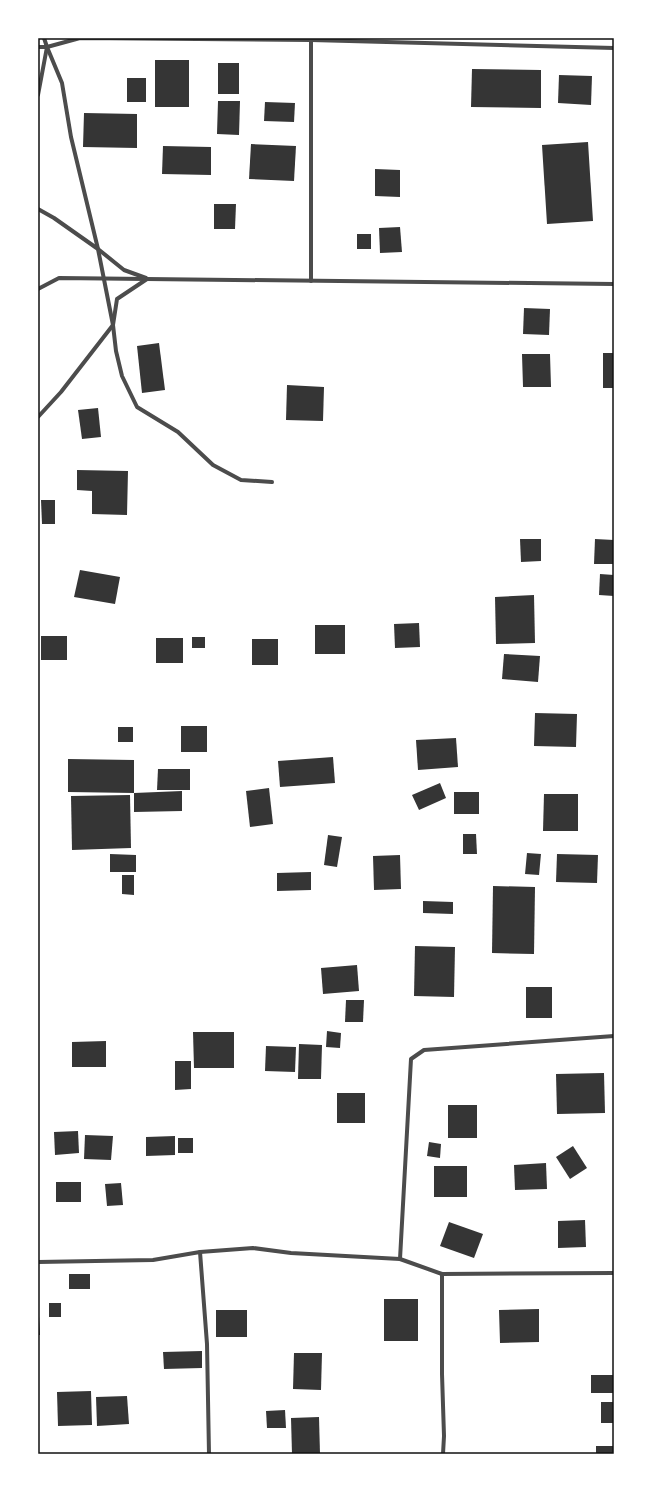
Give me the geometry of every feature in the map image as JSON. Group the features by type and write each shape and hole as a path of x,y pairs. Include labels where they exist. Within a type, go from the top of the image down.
{"street":[{"path":"44,38 62,83 71,137 98,250 113,325 116,351 122,376 137,407 178,432 212,465 241,480 272,482"},
{"path":"38,47 47,47 80,38 311,39 614,48"},
{"path":"311,39 311,280"},
{"path":"38,95 47,47"},
{"path":"38,209 54,218 124,270 148,279"},
{"path":"38,289 59,278 614,284"},
{"path":"38,417 61,392 113,325 117,299 148,279"},
{"path":"400,1259 410,1059 424,1050 614,1036"},
{"path":"38,1262 153,1260 200,1252 253,1248 291,1254 400,1259 442,1274 614,1273"},
{"path":"200,1252 207,1344 210,1454"},
{"path":"442,1274 443,1454"}],"building":[{"path":"155,60 189,60 189,107 155,107"},
{"path":"218,63 239,63 239,94 218,94"},
{"path":"472,69 541,70 541,108 471,107"},
{"path":"559,75 592,76 591,105 558,103"},
{"path":"127,78 146,78 146,102 127,102"},
{"path":"218,101 240,101 239,135 217,134"},
{"path":"265,102 295,103 294,122 264,121"},
{"path":"84,113 137,114 137,148 83,147"},
{"path":"588,142 593,221 547,224 542,145"},
{"path":"251,144 296,146 294,181 249,179"},
{"path":"163,146 211,147 211,175 162,174"},
{"path":"375,169 400,170 400,197 375,196"},
{"path":"214,204 236,204 235,229 214,229"},
{"path":"400,227 402,252 380,253 379,228"},
{"path":"357,234 371,234 371,249 357,249"},
{"path":"524,308 550,309 549,335 523,334"},
{"path":"159,343 165,390 142,393 137,346"},
{"path":"603,353 614,353 614,388 603,388"},
{"path":"522,354 550,354 551,387 523,387"},
{"path":"287,385 324,387 323,421 286,420"},
{"path":"98,408 101,437 82,439 78,410"},
{"path":"77,470 128,471 127,515 92,514 92,491 77,490"},
{"path":"41,500 55,500 55,524 42,524"},
{"path":"520,539 541,539 541,561 521,562"},
{"path":"595,539 614,540 614,564 594,564"},
{"path":"80,570 120,577 115,604 74,597"},
{"path":"600,574 614,575 614,596 599,595"},
{"path":"534,595 535,643 496,644 495,597"},
{"path":"419,623 420,647 395,648 394,624"},
{"path":"315,625 345,625 345,654 315,654"},
{"path":"41,636 67,636 67,660 41,660"},
{"path":"192,637 205,637 205,648 192,648"},
{"path":"156,638 183,638 183,663 156,663"},
{"path":"252,639 278,639 278,665 252,665"},
{"path":"504,654 540,656 538,682 502,679"},
{"path":"535,713 577,714 576,747 534,746"},
{"path":"181,726 207,726 207,752 181,752"},
{"path":"118,727 133,727 133,742 118,742"},
{"path":"456,738 458,767 418,770 416,740"},
{"path":"333,757 335,783 280,787 278,761"},
{"path":"68,759 134,760 134,793 68,792"},
{"path":"158,769 190,769 190,790 157,790"},
{"path":"440,783 446,798 419,810 412,795"},
{"path":"269,788 273,824 250,827 246,791"},
{"path":"182,791 182,811 134,812 134,793"},
{"path":"454,792 479,792 479,814 454,814"},
{"path":"544,794 578,794 578,831 543,831"},
{"path":"130,795 131,848 72,850 71,796"},
{"path":"463,834 476,834 477,854 463,854"},
{"path":"328,835 342,837 337,867 324,865"},
{"path":"527,853 541,854 539,875 525,874"},
{"path":"110,854 136,855 136,872 110,872"},
{"path":"557,854 598,855 597,883 556,882"},
{"path":"400,855 401,889 374,890 373,856"},
{"path":"311,872 311,890 277,891 277,873"},
{"path":"122,875 134,875 134,895 122,894"},
{"path":"493,886 535,887 534,954 492,953"},
{"path":"423,901 453,902 453,914 423,913"},
{"path":"415,946 455,947 454,997 414,996"},
{"path":"357,965 359,991 323,994 321,968"},
{"path":"526,987 552,987 552,1018 526,1018"},
{"path":"346,1000 364,1000 363,1022 345,1022"},
{"path":"327,1031 341,1033 340,1048 326,1047"},
{"path":"193,1032 234,1032 234,1068 194,1068"},
{"path":"106,1041 106,1067 72,1067 72,1042"},
{"path":"299,1044 322,1045 321,1079 298,1079"},
{"path":"266,1046 296,1047 295,1072 265,1071"},
{"path":"175,1061 191,1061 191,1089 175,1090"},
{"path":"604,1073 605,1113 557,1114 556,1074"},
{"path":"337,1093 365,1093 365,1123 337,1123"},
{"path":"448,1105 477,1105 477,1138 448,1138"},
{"path":"78,1131 79,1153 55,1155 54,1132"},
{"path":"85,1135 113,1136 111,1160 84,1159"},
{"path":"175,1136 175,1155 146,1156 146,1137"},
{"path":"178,1138 193,1138 193,1153 178,1153"},
{"path":"429,1142 441,1144 440,1158 427,1156"},
{"path":"573,1146 587,1168 570,1179 556,1157"},
{"path":"546,1163 547,1189 515,1190 514,1165"},
{"path":"434,1166 467,1166 467,1197 434,1197"},
{"path":"56,1182 81,1182 81,1202 56,1202"},
{"path":"121,1183 123,1205 107,1206 105,1184"},
{"path":"585,1220 586,1247 558,1248 558,1221"},
{"path":"449,1222 483,1234 474,1258 440,1246"},
{"path":"69,1274 90,1274 90,1289 69,1289"},
{"path":"384,1299 418,1299 418,1341 384,1341"},
{"path":"49,1303 61,1303 61,1317 49,1317"},
{"path":"539,1309 539,1342 500,1343 499,1310"},
{"path":"216,1310 247,1310 247,1337 216,1337"},
{"path":"39,1316 40,1335 38,1335"},
{"path":"202,1351 202,1368 164,1369 163,1352"},
{"path":"294,1353 322,1353 321,1390 293,1389"},
{"path":"591,1375 613,1375 613,1393 591,1393"},
{"path":"91,1391 92,1425 58,1426 57,1392"},
{"path":"127,1396 129,1424 97,1426 96,1397"},
{"path":"601,1402 614,1402 614,1423 601,1423"},
{"path":"285,1410 286,1428 267,1428 266,1411"},
{"path":"319,1417 320,1454 292,1454 291,1418"},
{"path":"596,1446 614,1446 614,1454 596,1454"}]}
